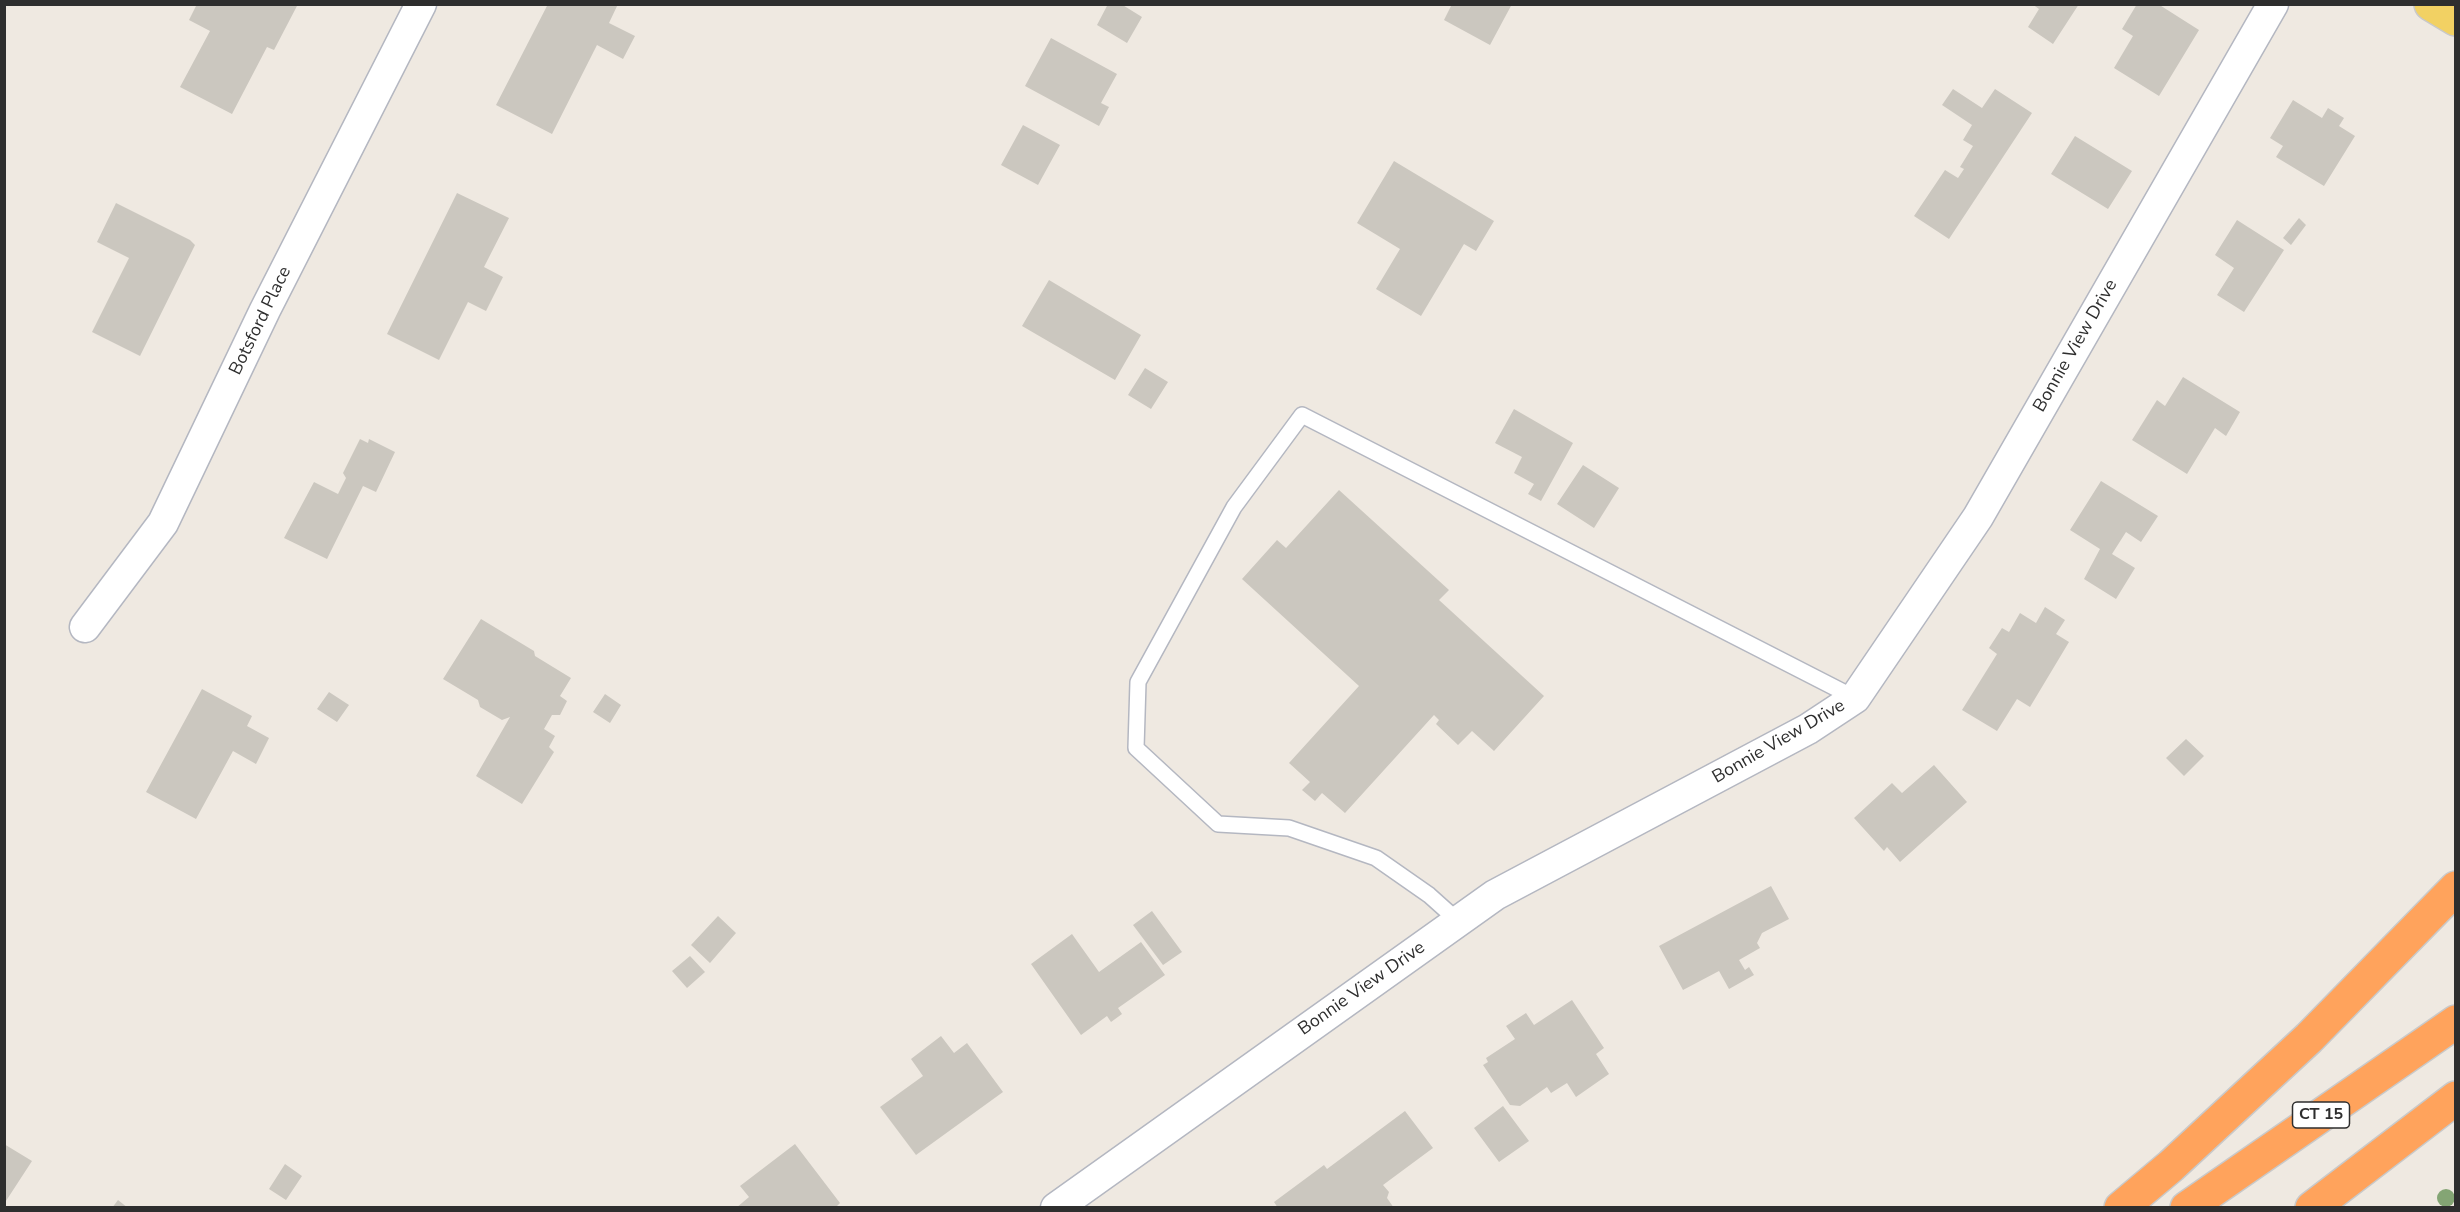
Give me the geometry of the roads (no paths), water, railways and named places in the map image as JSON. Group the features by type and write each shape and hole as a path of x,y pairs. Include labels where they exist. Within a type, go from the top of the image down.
{"highway":[{"path":"2121,1208 2171,1166 2309,1038 2456,888"},
{"name":"CT 15","path":"2187,1208 2456,1022"},
{"path":"2312,1208 2456,1098"}],"main road":[{"path":"2431,4 2456,19"}],"street":[{"name":"Botsford Place","path":"85,627 163,523 265,310 421,4"},
{"name":"Bonnie View Drive","path":"1056,1208 1495,895 1808,729 1855,698 1978,517 2273,4"}],"lane":[{"path":"1458,921 1429,895 1376,858 1289,828 1218,824 1136,748 1138,682 1234,507 1302,415 1855,698"}]}
